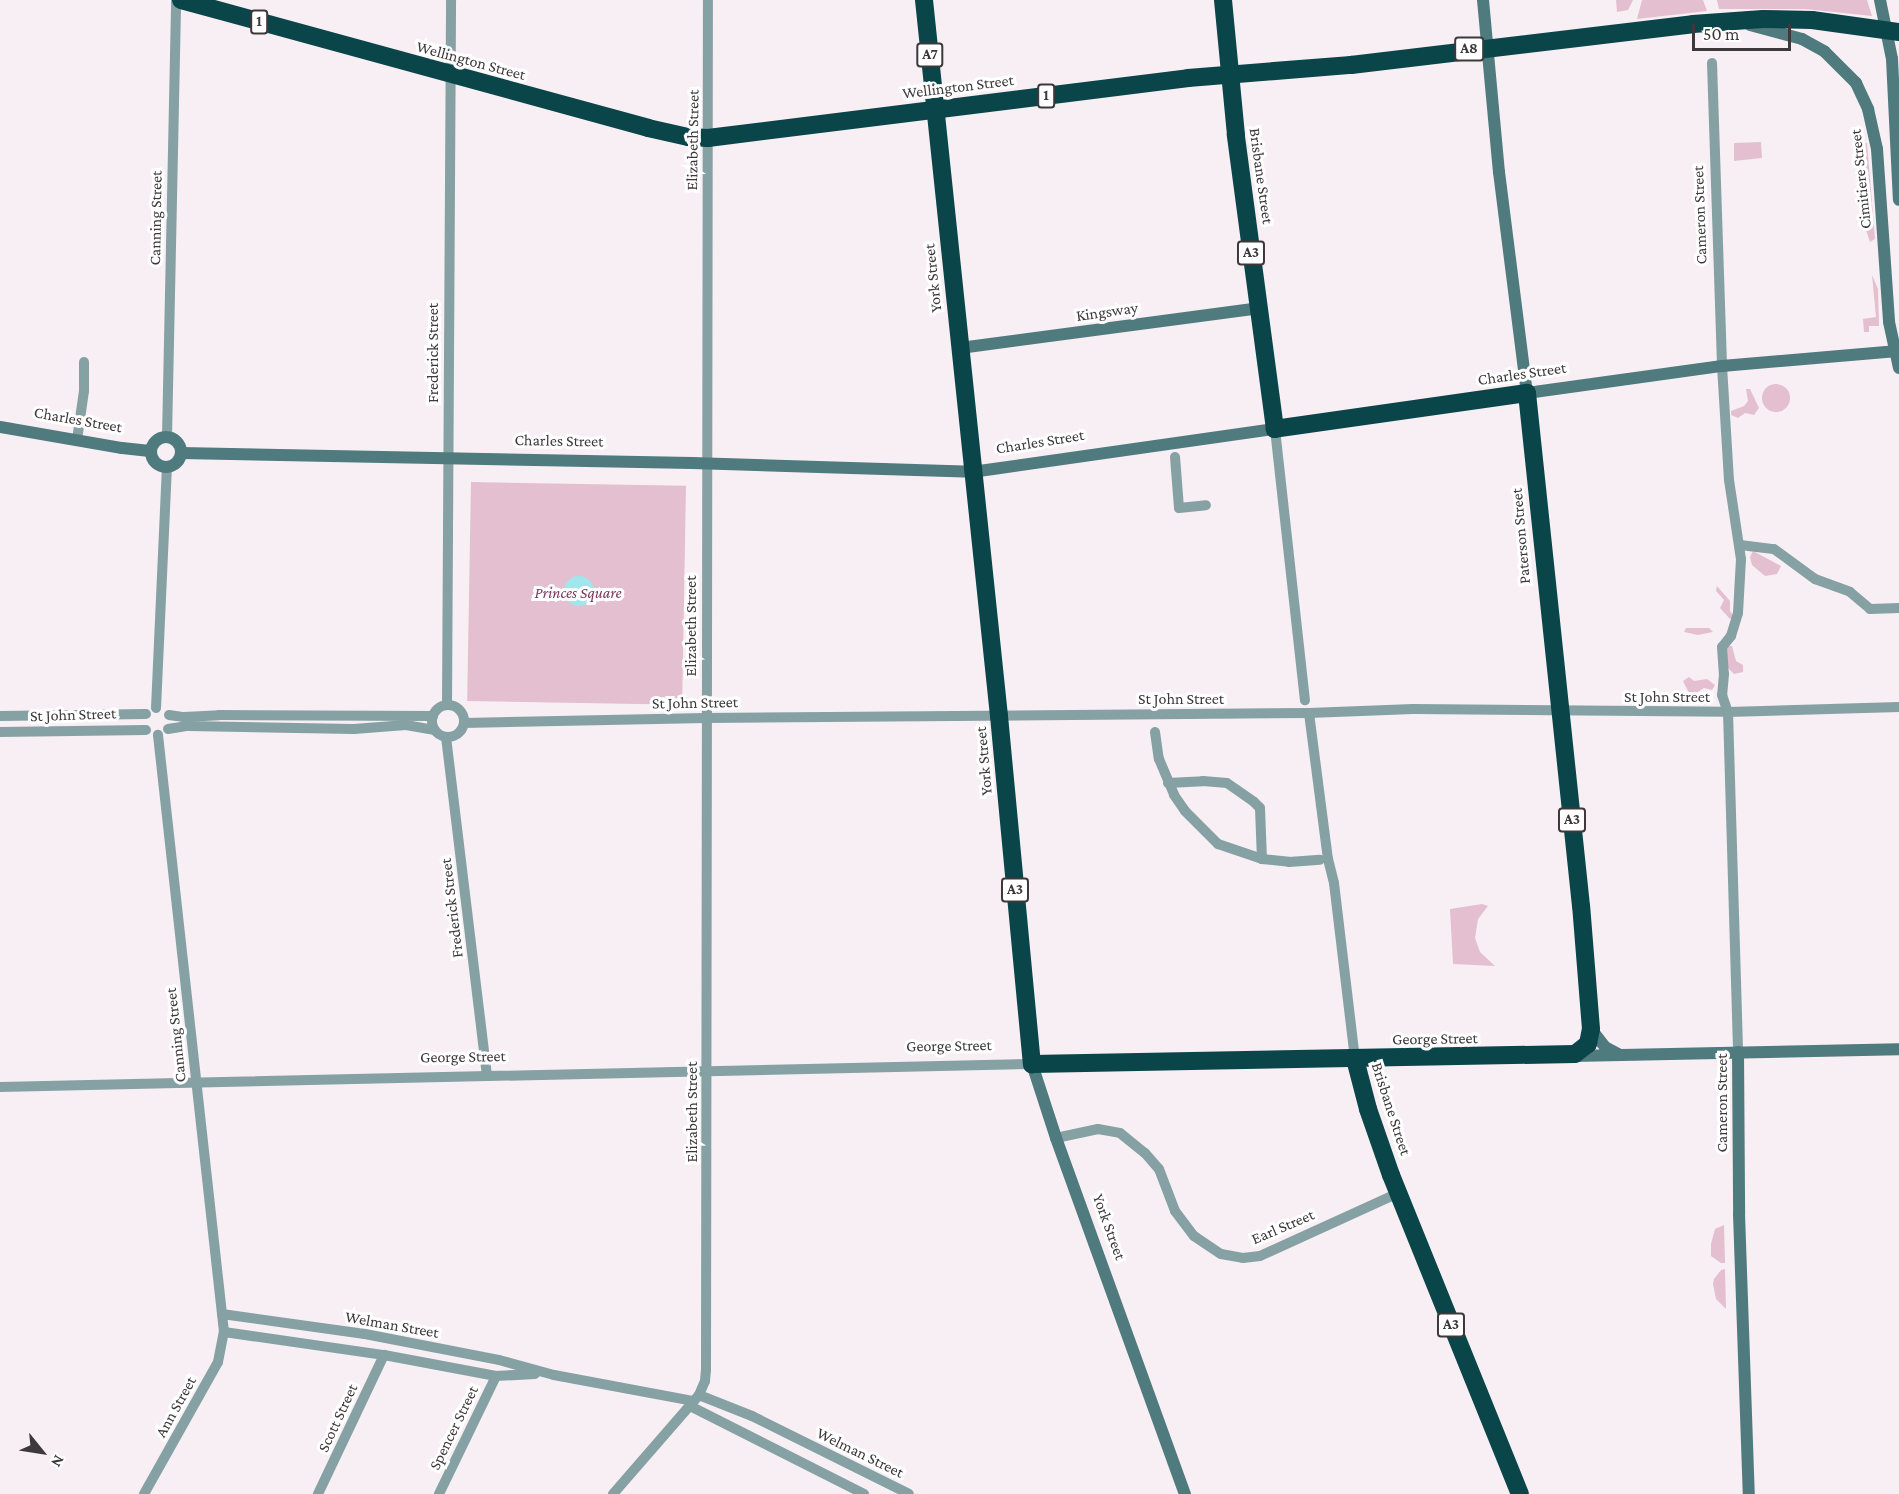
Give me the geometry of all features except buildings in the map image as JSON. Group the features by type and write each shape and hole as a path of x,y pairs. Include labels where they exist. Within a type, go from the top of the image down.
{"highway":[{"name":"Wellington Street","path":"178,0 648,128 688,137 708,138 1188,78 1350,65 1488,47 1725,22 1763,19 1812,20 1899,32"},
{"name":"York Street","path":"924,0 999,716 1032,1064"},
{"name":"Brisbane Street","path":"1223,0 1258,308 1275,429"},
{"name":"Charles Street","path":"1275,429 1527,393"},
{"name":"Paterson Street","path":"1527,393 1581,906 1591,1029"},
{"path":"1567,1056 1585,1048 1590,1040 1591,1029"},
{"name":"George Street","path":"1032,1064 1567,1056"},
{"name":"Brisbane Street","path":"1355,1059 1368,1109 1398,1193 1520,1494"}],"street":[{"name":"Canning Street","path":"167,436 178,0"},
{"name":"Frederick Street","path":"447,705 451,0"},
{"name":"Elizabeth Street","path":"694,1401 705,1382 707,1336 708,0"},
{"name":"Paterson Street","path":"1483,0 1499,172 1527,393"},
{"path":"1880,0 1892,59 1899,200"},
{"name":"Cimitiere Street","path":"1725,22 1778,31 1813,44 1838,63 1863,96 1877,149 1889,322 1898,349 1899,368"},
{"name":"Cameron Street","path":"1712,63 1722,366 1729,480 1740,545 1738,613 1731,636 1722,646 1724,674 1722,695 1728,712 1738,1052 1739,1214 1749,1494"},
{"name":"Kingsway","path":"960,348 1258,308"},
{"name":"Charles Street","path":"1527,393 1722,366 1898,349"},
{"path":"77,440 84,391 84,362"},
{"name":"Charles Street","path":"0,427 150,451"},
{"path":"1275,429 1305,700"},
{"name":"Charles Street","path":"182,453 706,463 972,472 1275,429"},
{"path":"167,436 179,444 182,453 179,461 167,468 155,463 150,451 158,439 167,436"},
{"path":"1175,457 1179,508 1206,505"},
{"path":"156,708 167,468"},
{"path":"1740,545 1774,549 1815,579 1850,592 1870,609 1899,608"},
{"path":"163,732 171,722 169,715 164,709 156,708 146,714 144,722 147,730 163,732 188,726 230,729 354,729 406,725 434,730 446,737 459,732 464,723 458,709 447,705 438,708 433,716 434,730"},
{"name":"St John Street","path":"464,723 706,718 1309,714 1413,709 1728,712 1899,707"},
{"path":"104,714 104,730"},
{"name":"St John Street","path":"0,716 146,714"},
{"name":"Brisbane Street","path":"1309,714 1328,859 1334,883 1355,1059"},
{"path":"169,715 184,717 230,715 433,716"},
{"path":"230,715 230,729"},
{"path":"280,715 280,729"},
{"path":"322,715 322,729"},
{"path":"353,716 354,729"},
{"name":"St John Street","path":"0,732 147,730"},
{"name":"Canning Street","path":"163,732 196,1082 224,1332"},
{"path":"1155,732 1159,759 1168,783 1185,811 1218,844 1262,858 1289,862 1320,860"},
{"name":"Frederick Street","path":"446,737 487,1076"},
{"path":"1168,783 1203,781 1227,783 1254,802 1260,808 1262,858"},
{"path":"1591,1029 1605,1047 1624,1055"},
{"name":"George Street","path":"1567,1056 1899,1049"},
{"name":"George Street","path":"0,1087 1032,1064"},
{"name":"York Street","path":"1032,1064 1056,1138 1185,1494"},
{"name":"Earl Street","path":"1056,1138 1098,1129 1120,1133 1145,1153 1159,1169 1175,1211 1194,1236 1221,1254 1243,1258 1260,1256 1398,1193"},
{"name":"Welman Street","path":"222,1314 365,1334 499,1360 554,1375 694,1401 752,1416 909,1494"},
{"name":"Welman Street","path":"224,1332 384,1355 496,1376 554,1375"},
{"name":"Ann Street","path":"144,1494 218,1362 224,1332"},
{"name":"Scott Street","path":"318,1494 384,1355"},
{"name":"Spencer Street","path":"439,1494 496,1376"},
{"path":"614,1494 694,1401"},
{"name":"Welman Street","path":"694,1401 864,1494"}],"green space":[{"path":"1616,0 1633,0 1628,10 1617,12"},
{"path":"1642,0 1703,0 1707,11 1637,19"},
{"path":"1717,0 1867,0 1872,16 1805,9 1719,9"},
{"path":"1761,142 1762,158 1734,161 1734,143"},
{"path":"1867,143 1875,239 1870,242 1861,215 1866,205 1865,166 1857,162 1856,145"},
{"path":"1872,275 1878,289 1879,326 1869,326 1869,332 1864,332 1863,319 1876,317"},
{"path":"1776,384 1786,388 1790,398 1786,408 1776,412 1766,408 1762,398 1766,388"},
{"path":"1746,389 1750,389 1759,408 1754,415 1745,413 1738,418 1731,415 1731,411 1744,406 1748,401"},
{"name":"Princes Square","path":"471,482 686,486 682,705 467,701"},
{"path":"1753,551 1781,566 1777,574 1765,576 1752,565 1750,557"},
{"path":"1717,586 1730,601 1730,611 1734,617 1730,619 1720,608 1724,600 1716,591"},
{"path":"1686,628 1709,628 1713,632 1698,635 1684,632"},
{"path":"1725,646 1732,646 1736,661 1743,665 1743,672 1734,674 1725,665"},
{"path":"1689,677 1694,681 1707,679 1715,685 1712,690 1704,688 1696,693 1689,693 1683,681"},
{"path":"1482,904 1488,906 1478,919 1475,938 1480,952 1495,966 1453,964 1450,909"},
{"path":"1724,1225 1725,1263 1721,1263 1711,1256 1711,1244 1715,1229"},
{"path":"1725,1269 1726,1309 1716,1299 1713,1284 1721,1270"}],"water":[{"path":"579,576 585,577 593,585 593,597 585,605 579,606 573,605 565,597 564,591 565,585 573,577"}]}
